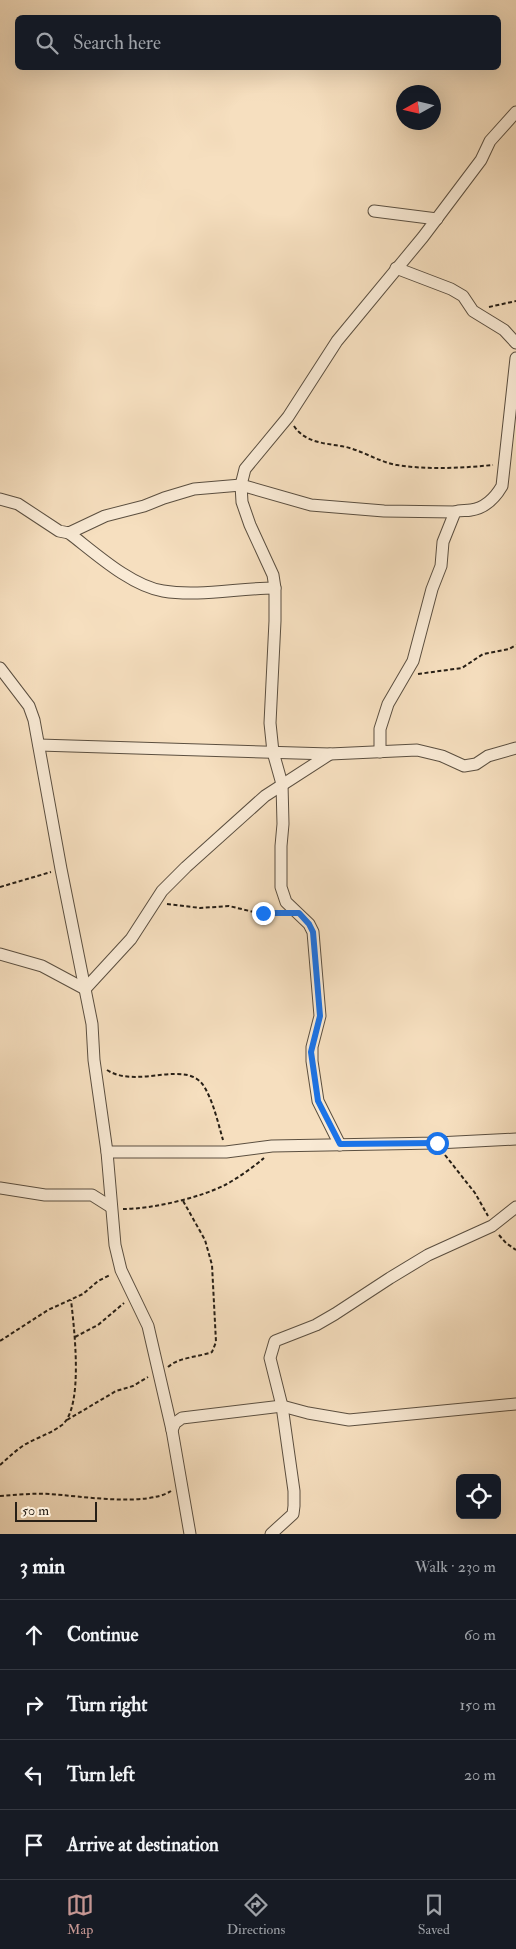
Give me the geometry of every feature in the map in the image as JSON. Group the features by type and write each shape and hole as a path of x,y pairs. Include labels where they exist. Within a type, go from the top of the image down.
{"street":[{"path":"340,1144 318,1101 311,1052 320,1016 313,932 309,924 286,902 281,887 282,784 272,752 270,723 275,588 273,575 250,525 242,502 240,485 245,469 288,417 337,341 396,268 424,237 481,160 490,141 516,112"},
{"path":"374,211 437,219"},
{"path":"396,268 451,289 464,296 473,311 504,330 516,343"},
{"path":"69,533 84,528 105,516 144,506 194,489 240,485 312,505 384,511 455,512 479,507 493,499 502,486 516,358"},
{"path":"0,499 18,504 59,531 69,533 135,580 162,591 218,592 275,588"},
{"path":"380,752 380,729 388,704 412,661 432,589 441,566 443,542 455,512"},
{"path":"0,668 29,706 34,720 92,1024 94,1060 107,1152 116,1245 121,1270 148,1326 160,1372 190,1534"},
{"path":"39,745 330,754 417,750 442,756 464,766 476,764 488,756 516,748"},
{"path":"85,989 131,939 162,891 186,867 231,825 282,784 330,754"},
{"path":"0,954 42,966 85,989"},
{"path":"107,1152 226,1152 272,1146 437,1143 516,1139"},
{"path":"0,1188 46,1195 92,1195 111,1208"},
{"path":"271,1534 293,1514 294,1506 294,1492 282,1406 270,1358 271,1349 275,1341 322,1321 428,1256 492,1226 516,1207"},
{"path":"172,1430 175,1423 182,1418 282,1406 308,1413 349,1420 516,1404"}],"path":[{"path":"473,311 516,301"},
{"path":"288,417 296,429 304,436 322,444 347,448 396,465 451,468 505,464"},
{"path":"403,678 424,672 462,668 484,654 509,650 516,645"},
{"path":"0,887 61,869"},
{"path":"154,903 200,908 229,906 258,913 299,913"},
{"path":"94,1060 114,1074 125,1078 181,1074 194,1077 200,1081 214,1108 226,1152"},
{"path":"437,1143 475,1193 492,1226 506,1244 516,1250"},
{"path":"111,1208 124,1210 166,1204 226,1184 267,1156 272,1146"},
{"path":"0,1465 25,1445 46,1436 67,1420 116,1391 134,1386 177,1362 212,1352 216,1342 212,1265 205,1240 182,1199"},
{"path":"0,1341 48,1310 83,1294 98,1281 121,1270"},
{"path":"75,1337 98,1325 134,1294"},
{"path":"67,1420 73,1400 75,1337 70,1300"},
{"path":"0,1496 48,1494 113,1498 155,1498 167,1494 181,1485"}],"route":[{"path":"263,913 299,913 312,928 320,1021 311,1052 312,1061 318,1101 340,1144 437,1143"}]}
